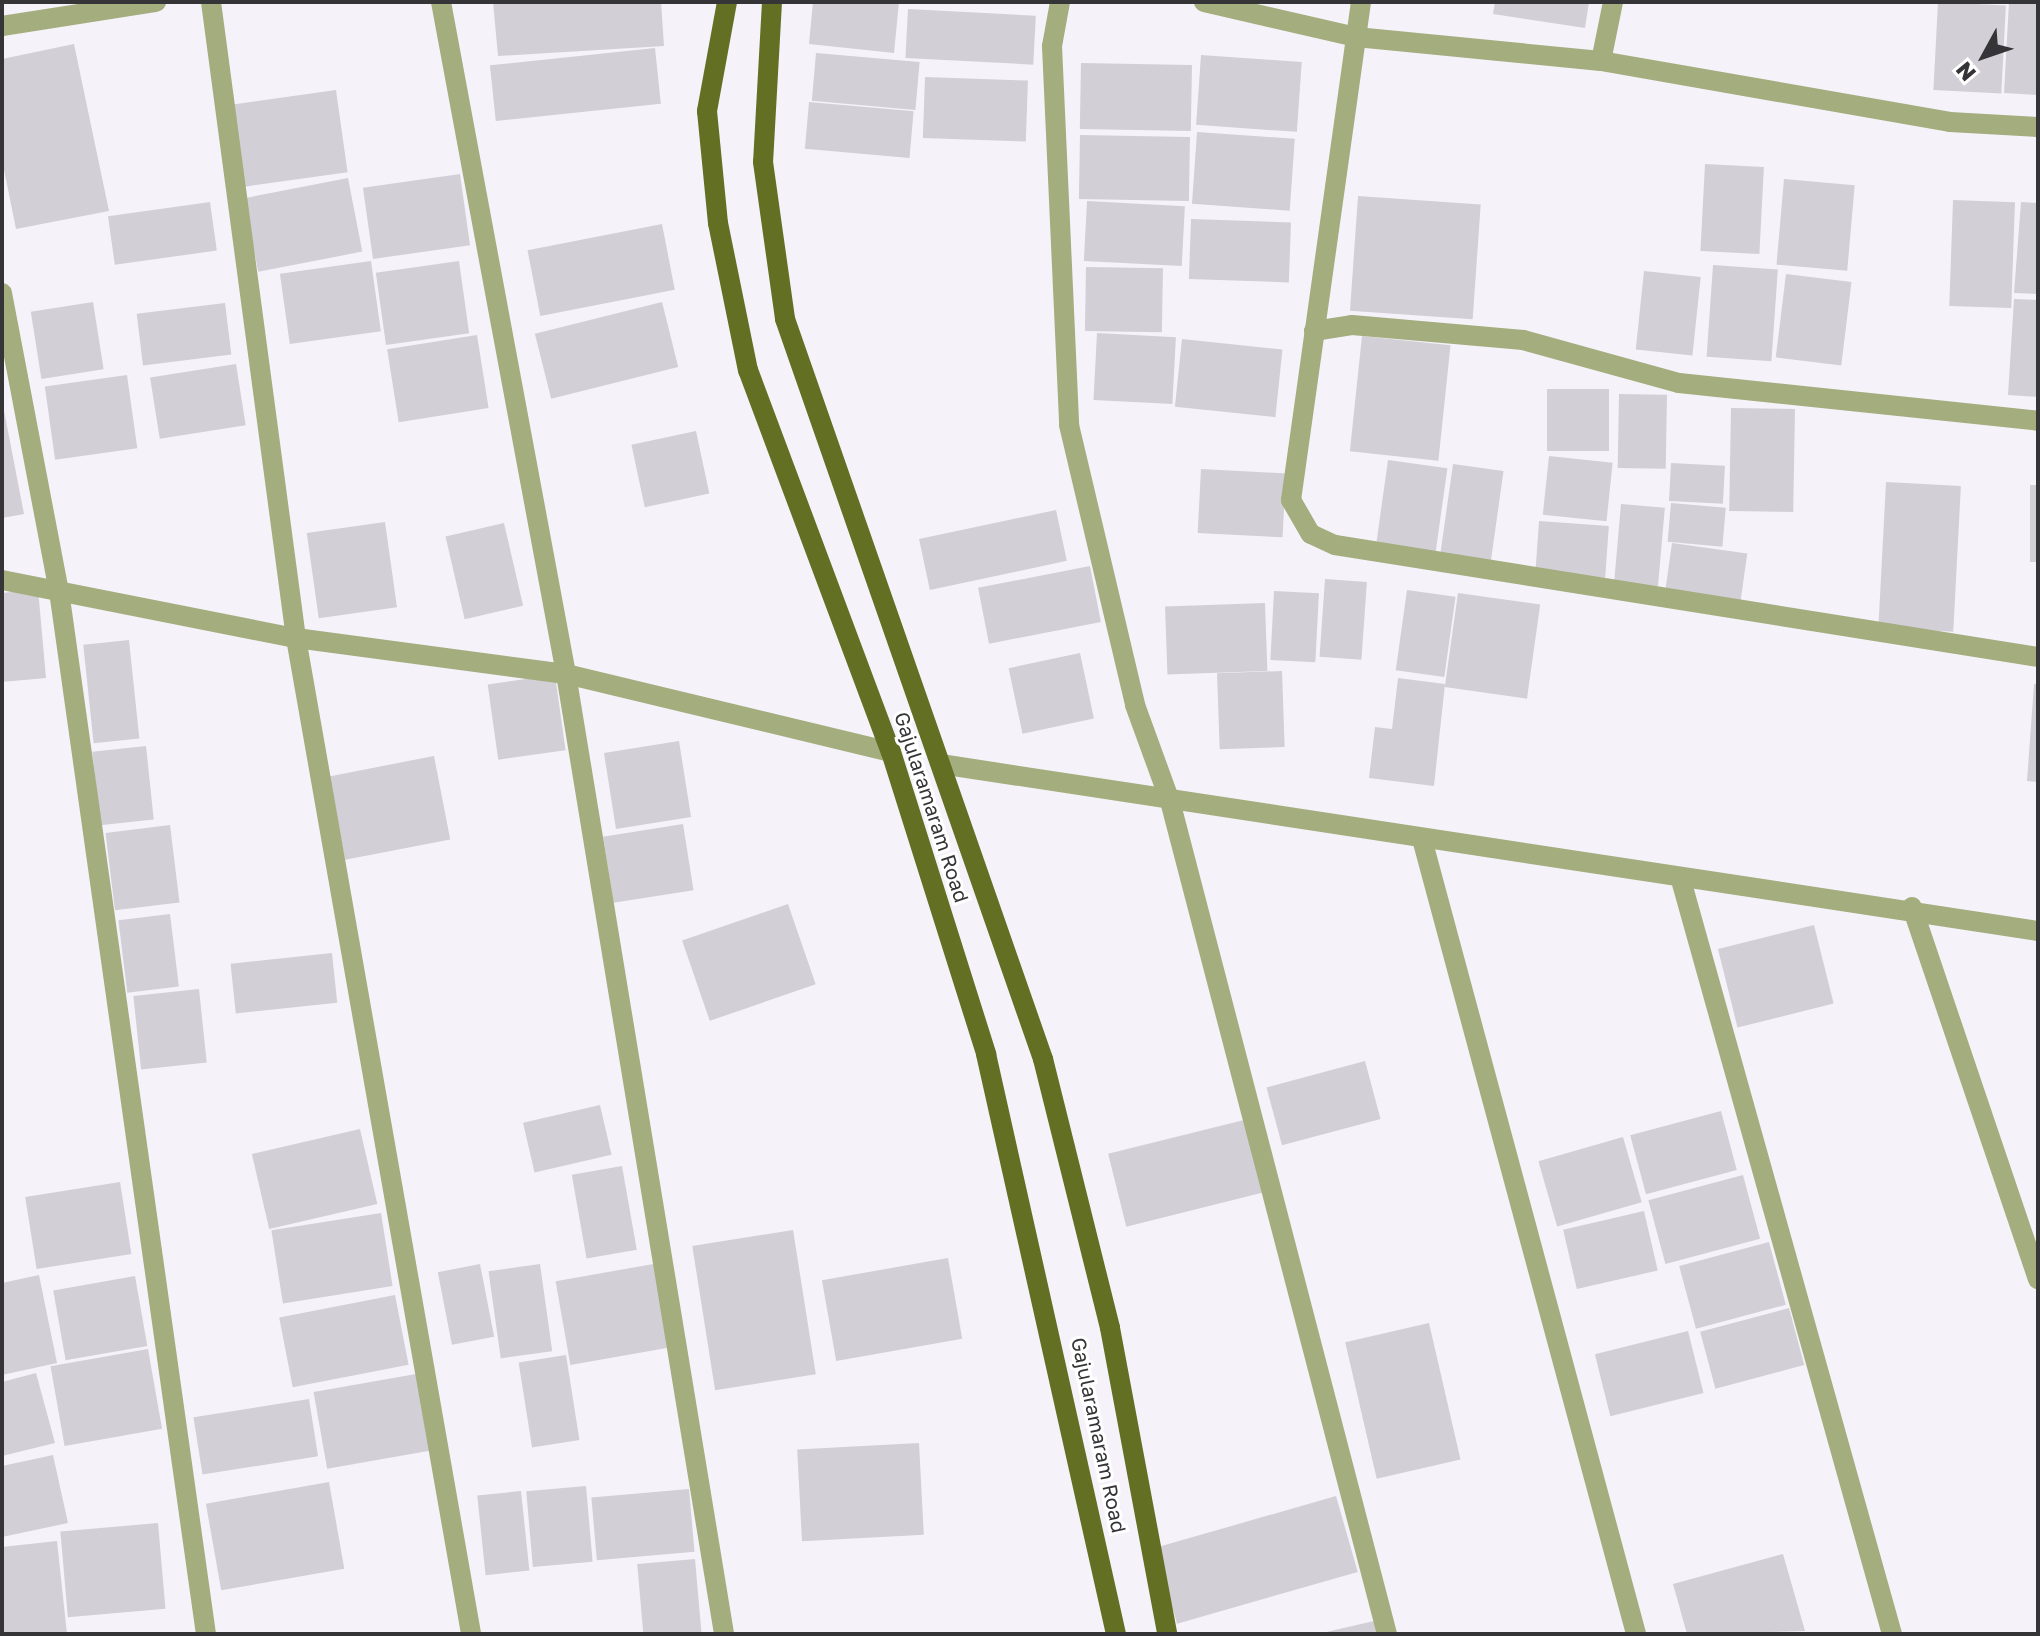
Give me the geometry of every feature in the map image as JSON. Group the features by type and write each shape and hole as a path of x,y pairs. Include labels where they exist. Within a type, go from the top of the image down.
{"main road":[{"name":"Gajularamaram Road","path":"727,2 707,111 718,223 748,370 891,752 986,1054 1116,1634"},
{"name":"Gajularamaram Road","path":"772,2 763,162 785,319 947,765 1047,1074 1110,1328 1167,1634"}],"street":[{"path":"2,26 156,2"},
{"path":"211,2 296,638 471,1634"},
{"path":"441,2 566,674 724,1634"},
{"path":"1060,2 1052,46 1069,425 1135,705 1170,801 1387,1634"},
{"path":"1204,2 1356,37 1601,61 1950,122 2038,127"},
{"path":"1361,2 1291,500 1311,534 1335,545 2038,657"},
{"path":"1601,61 1613,2"},
{"path":"2,293 59,591 206,1634"},
{"path":"1314,331 1352,325 1523,340 1679,383 2038,421"},
{"path":"2,580 296,638 566,674 891,752"},
{"path":"947,765 1681,880 1912,907 2038,931"},
{"path":"1422,839 1636,1634"},
{"path":"1681,880 1892,1634"},
{"path":"1912,907 2038,1279"}],"building":[{"path":"493,2 661,2 664,46 498,56"},
{"path":"813,2 899,2 894,53 809,44"},
{"path":"1495,2 1589,2 1585,28 1493,14"},
{"path":"1938,2 2006,6 2001,93 1933,90"},
{"path":"2009,2 2038,2 2038,95 2004,93"},
{"path":"908,9 1036,16 1033,65 905,58"},
{"path":"74,44 109,211 16,229 2,160 2,59"},
{"path":"655,48 661,104 496,121 490,65"},
{"path":"816,53 920,62 915,110 812,101"},
{"path":"1201,55 1302,62 1297,132 1196,125"},
{"path":"1081,63 1192,65 1191,131 1080,129"},
{"path":"925,77 1028,81 1026,142 923,138"},
{"path":"336,90 348,172 245,187 233,104"},
{"path":"809,102 914,111 910,158 805,149"},
{"path":"1197,132 1295,139 1290,211 1192,204"},
{"path":"1080,135 1190,137 1189,201 1079,199"},
{"path":"1705,164 1764,167 1759,254 1700,251"},
{"path":"460,174 470,245 373,259 363,188"},
{"path":"348,178 362,252 258,272 244,198"},
{"path":"1784,179 1855,185 1847,271 1777,265"},
{"path":"1358,196 1481,205 1473,319 1350,311"},
{"path":"1953,200 2015,202 2011,308 1949,306"},
{"path":"1087,201 1185,206 1182,266 1084,261"},
{"path":"210,202 217,251 115,265 108,216"},
{"path":"2021,202 2038,203 2038,294 2014,293"},
{"path":"1191,219 1291,222 1289,282 1189,279"},
{"path":"662,224 675,290 540,316 528,250"},
{"path":"371,261 381,331 290,344 280,274"},
{"path":"459,261 469,333 386,345 376,273"},
{"path":"1713,265 1778,270 1771,361 1707,357"},
{"path":"1086,267 1163,268 1162,332 1085,331"},
{"path":"1644,271 1701,277 1692,356 1636,350"},
{"path":"1786,274 1852,282 1841,365 1776,357"},
{"path":"2014,299 2038,300 2038,397 2008,395"},
{"path":"93,302 104,369 41,379 31,312"},
{"path":"662,302 678,367 551,399 535,334"},
{"path":"225,303 231,355 143,365 137,314"},
{"path":"1097,333 1176,337 1172,404 1093,400"},
{"path":"477,335 489,408 399,422 387,349"},
{"path":"1362,336 1451,345 1438,461 1350,451"},
{"path":"1182,339 1282,350 1275,417 1175,407"},
{"path":"236,364 246,425 160,439 150,378"},
{"path":"127,375 137,448 55,460 45,387"},
{"path":"1547,389 1609,389 1609,451 1547,451"},
{"path":"1619,394 1667,395 1666,469 1618,468"},
{"path":"2,400 24,514 2,518"},
{"path":"1731,408 1795,409 1793,512 1729,511"},
{"path":"696,431 709,494 645,507 631,445"},
{"path":"1549,456 1613,463 1606,521 1543,515"},
{"path":"1388,460 1447,468 1435,555 1376,546"},
{"path":"1671,463 1725,466 1723,504 1669,501"},
{"path":"1453,464 1504,471 1491,560 1440,553"},
{"path":"1201,469 1286,473 1283,537 1198,533"},
{"path":"1886,482 1961,486 1953,632 1878,628"},
{"path":"2030,485 2038,485 2038,562 2030,562"},
{"path":"1671,503 1726,508 1722,547 1668,542"},
{"path":"1621,504 1665,508 1658,587 1614,583"},
{"path":"1056,510 1067,561 930,590 919,539"},
{"path":"1539,521 1609,526 1605,578 1535,573"},
{"path":"385,522 397,607 319,618 307,533"},
{"path":"504,523 523,606 465,619 446,536"},
{"path":"1672,543 1747,554 1740,602 1665,592"},
{"path":"1090,566 1101,622 989,644 978,588"},
{"path":"1325,579 1367,582 1361,660 1320,657"},
{"path":"38,589 46,678 2,682 2,593"},
{"path":"1407,590 1456,597 1444,677 1396,670"},
{"path":"1274,591 1319,593 1315,662 1270,660"},
{"path":"1458,593 1540,605 1527,699 1445,687"},
{"path":"1265,603 1267,671 1167,674 1165,606"},
{"path":"129,640 139,738 94,743 83,645"},
{"path":"1080,653 1094,719 1023,734 1009,668"},
{"path":"1282,671 1285,747 1220,749 1217,673"},
{"path":"555,675 566,750 498,760 488,684"},
{"path":"1398,678 1445,684 1434,786 1369,778 1375,727 1392,729"},
{"path":"2034,684 2038,684 2038,782 2027,781"},
{"path":"679,741 691,817 616,829 604,753"},
{"path":"146,746 154,820 100,825 92,752"},
{"path":"434,756 450,839 345,860 329,776"},
{"path":"683,824 693,890 613,903 603,837"},
{"path":"170,825 180,902 115,910 105,833"},
{"path":"788,904 816,984 710,1021 682,940"},
{"path":"170,914 179,986 127,993 118,920"},
{"path":"1814,925 1834,1004 1738,1028 1718,949"},
{"path":"332,953 337,1003 236,1013 231,964"},
{"path":"199,989 207,1063 141,1069 133,996"},
{"path":"1365,1061 1381,1119 1282,1145 1266,1087"},
{"path":"600,1105 611,1155 534,1172 523,1123"},
{"path":"1721,1111 1737,1170 1646,1194 1630,1135"},
{"path":"1244,1120 1262,1193 1126,1227 1108,1154"},
{"path":"360,1129 377,1204 269,1229 252,1154"},
{"path":"1623,1137 1642,1202 1557,1227 1538,1161"},
{"path":"622,1166 637,1250 587,1259 572,1175"},
{"path":"1743,1175 1760,1239 1665,1264 1648,1200"},
{"path":"120,1182 131,1254 37,1269 25,1197"},
{"path":"1644,1211 1658,1270 1577,1289 1563,1230"},
{"path":"381,1213 393,1286 283,1303 271,1230"},
{"path":"793,1230 816,1374 715,1390 692,1246"},
{"path":"1769,1242 1786,1305 1696,1329 1679,1266"},
{"path":"948,1258 962,1339 836,1361 822,1280"},
{"path":"659,1263 674,1347 570,1365 556,1281"},
{"path":"480,1264 494,1337 452,1345 438,1272"},
{"path":"540,1264 552,1351 501,1358 489,1271"},
{"path":"39,1275 57,1363 2,1375 2,1283"},
{"path":"135,1276 147,1346 66,1360 53,1290"},
{"path":"395,1295 409,1365 293,1387 279,1318"},
{"path":"1789,1308 1804,1365 1715,1389 1700,1332"},
{"path":"1429,1323 1460,1459 1377,1479 1345,1342"},
{"path":"1688,1331 1703,1393 1610,1416 1595,1354"},
{"path":"148,1349 162,1429 65,1446 51,1366"},
{"path":"566,1355 579,1440 532,1447 519,1363"},
{"path":"36,1373 55,1443 2,1456 2,1382"},
{"path":"416,1374 430,1451 327,1469 314,1392"},
{"path":"309,1399 318,1456 203,1475 193,1417"},
{"path":"919,1443 924,1535 802,1541 797,1449"},
{"path":"53,1455 68,1523 2,1537 2,1466"},
{"path":"329,1482 344,1569 221,1590 206,1504"},
{"path":"586,1486 593,1562 533,1567 526,1491"},
{"path":"689,1489 694,1552 597,1560 591,1498"},
{"path":"521,1491 529,1571 486,1575 477,1496"},
{"path":"1336,1496 1358,1572 1177,1624 1155,1548"},
{"path":"158,1523 165,1609 68,1617 60,1532"},
{"path":"57,1541 67,1634 2,1634 2,1547"},
{"path":"1783,1554 1805,1631 1687,1634 1673,1584"},
{"path":"695,1559 702,1634 643,1634 637,1564"},
{"path":"1374,1621 1377,1634 1322,1633"}]}
